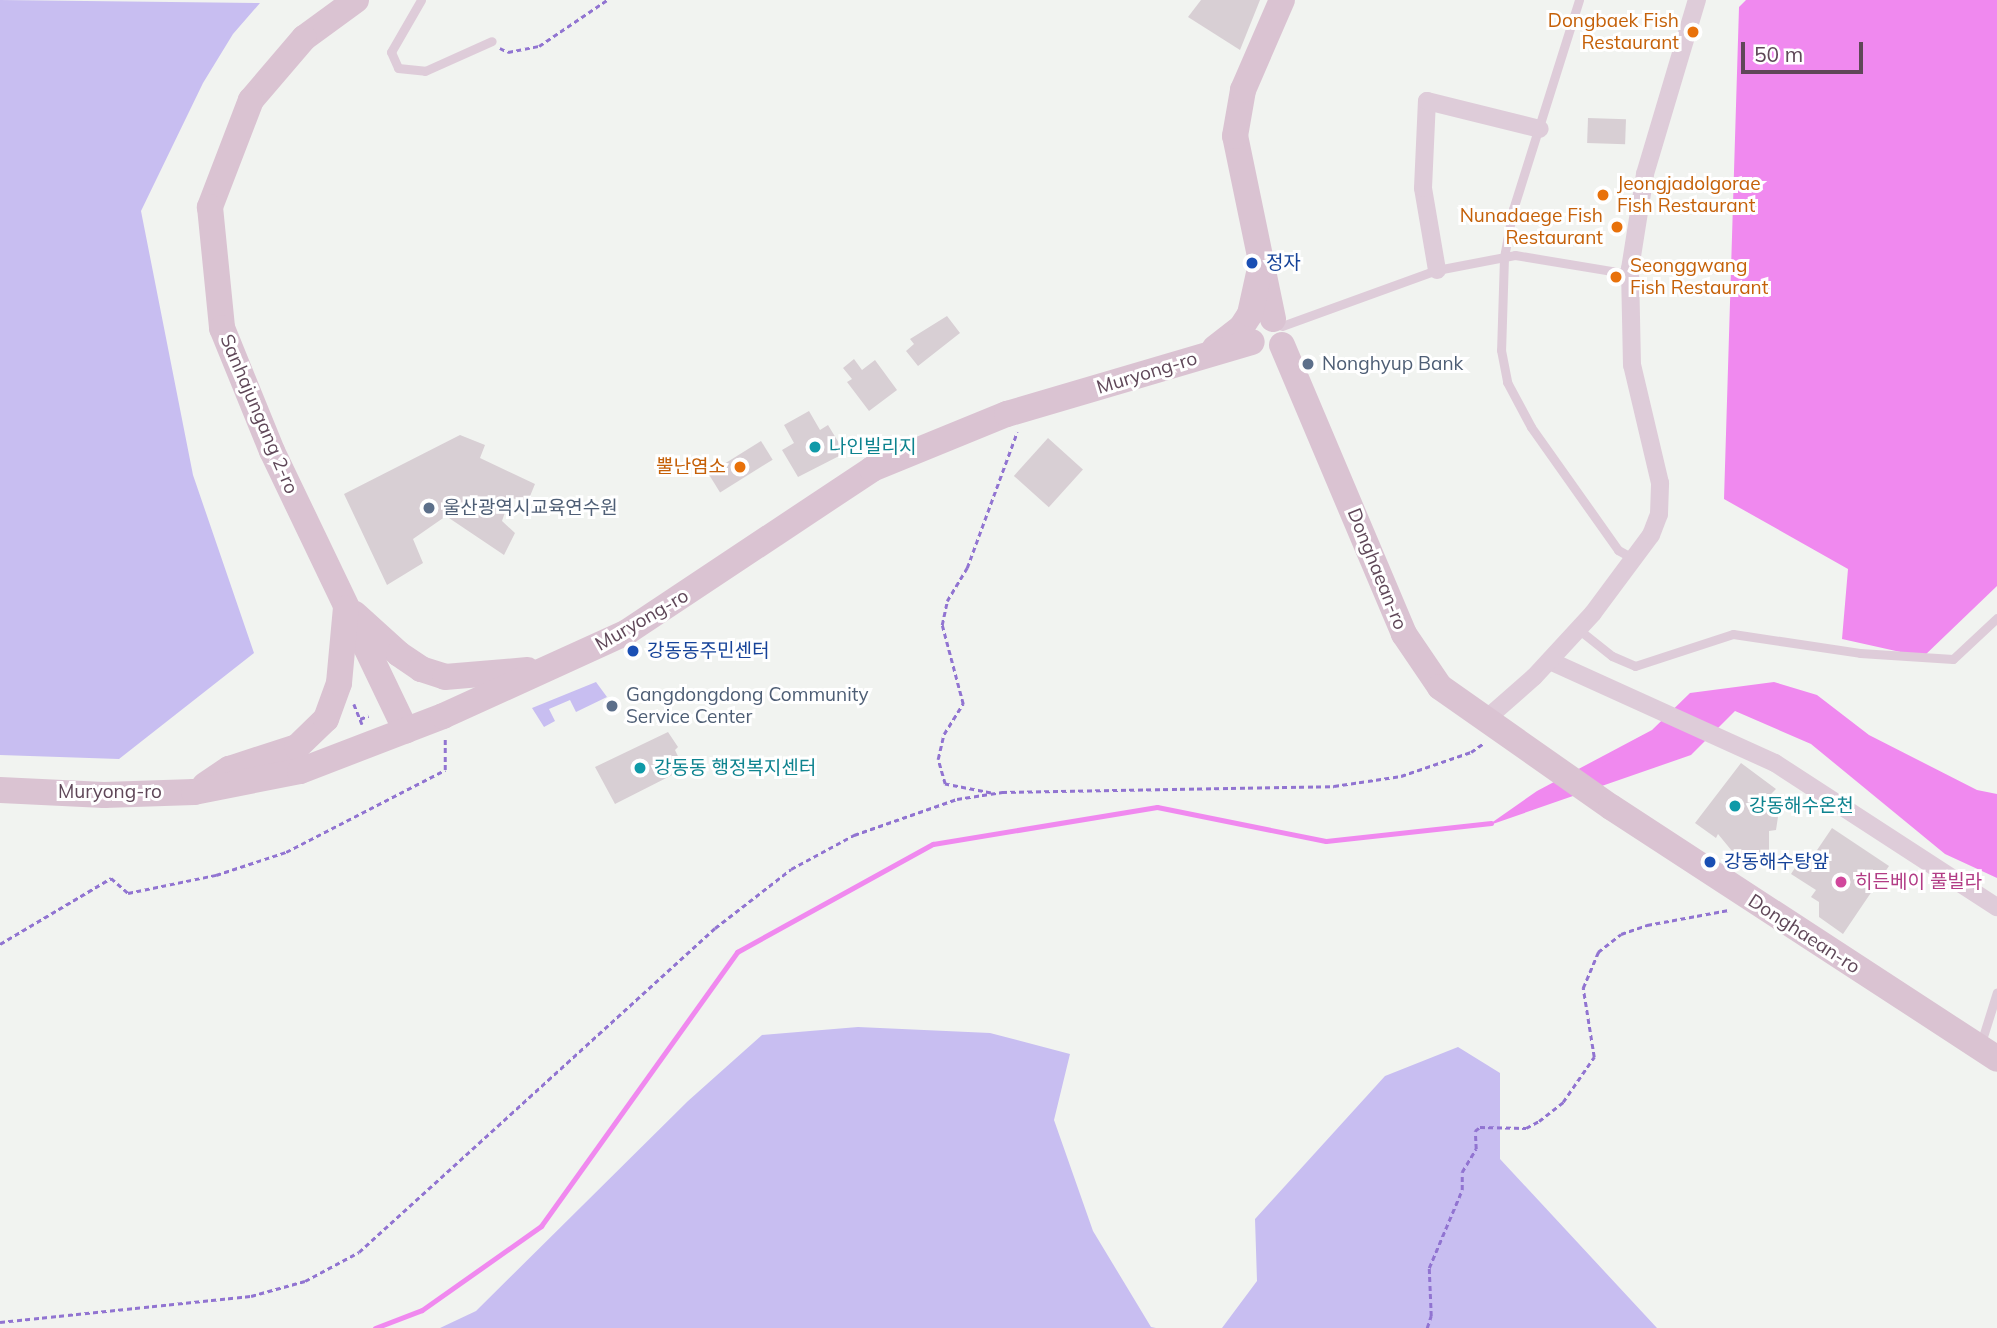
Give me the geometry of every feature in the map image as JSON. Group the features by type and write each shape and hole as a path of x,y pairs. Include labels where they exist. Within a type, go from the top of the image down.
{"main road":[{"name":"Sanhajungang 2-ro","path":"356,0 304,38 251,100 210,208 222,328 272,452 407,731"},
{"name":"Donghaean-ro","path":"1283,2 1236,113 1235,136 1260,257 1279,330 1416,657 1452,698 1611,807 1988,1054"},
{"path":"1205,356 1241,328 1250,314 1259,282 1260,257"},
{"name":"Muryong-ro","path":"0,790 104,795 194,792 300,771 443,716 627,632 667,608 815,504 872,469 1025,409 1252,342 1266,352 1279,330"},
{"path":"346,606 400,654 445,677 471,678 509,669 542,671"},
{"path":"194,792 229,769 297,747 326,719 339,683 346,606"}],"street":[{"path":"1493,725 1578,629 1651,535 1661,498 1632,365 1630,274 1645,174 1697,0"},
{"path":"1437,270 1423,188 1427,101 1540,129"},
{"path":"1550,661 1717,734 1774,763 1997,907"}],"lane":[{"path":"421,0 391,52 398,68 425,71 492,41"},
{"path":"1579,0 1513,209 1503,257 1501,350 1507,382 1571,489 1618,550 1634,559"},
{"path":"1279,330 1437,270 1503,257 1630,274"},
{"path":"1578,629 1612,656 1635,666 1733,634 1860,653 1954,659 1997,618"},
{"path":"1988,1054 1997,992"}],"path":[{"path":"492,41 508,52 539,46 607,0"},
{"path":"995,793 945,784 939,759 944,734 963,704 942,625 947,601 978,541 1025,409"},
{"path":"346,699 352,701 364,729"},
{"path":"360,719 368,716"},
{"path":"0,944 111,878 128,893 216,875 286,852 416,789 446,770 443,716"},
{"path":"0,1322 251,1296 280,1290 359,1252 715,928 792,869 854,835 957,799 995,793 1334,786 1438,765 1471,752 1493,725"},
{"path":"1427,1328 1432,1316 1429,1268 1462,1191 1462,1172 1476,1149 1475,1131 1480,1127 1526,1128 1539,1121 1563,1101 1594,1057 1583,988 1598,952 1621,934 1647,925 1755,902"}],"shaded area":[{"path":"0,0 260,3 233,34 203,83 141,211 193,475 254,653 119,759 0,755"},
{"path":"1746,0 1997,0 1997,586 1923,657 1842,639 1848,569 1724,499 1739,7"},
{"path":"596,682 607,697 576,712 570,700 549,709 555,721 544,727 532,708"},
{"path":"1774,682 1817,695 1869,735 1977,790 1997,794 1997,878 1945,854 1811,744 1735,711 1691,755 1487,826 1537,791 1652,730 1690,693"},
{"path":"858,1027 990,1033 1070,1054 1054,1120 1093,1231 1151,1327 1156,1328 440,1328 476,1311 688,1101 762,1035"},
{"path":"1458,1047 1500,1073 1500,1159 1657,1328 1222,1328 1257,1281 1255,1219 1385,1076"}],"building":[{"path":"1201,0 1260,0 1240,50 1188,17"},
{"path":"1588,118 1626,119 1625,144 1587,143"},
{"path":"947,316 960,333 918,366 906,351 914,344 910,339"},
{"path":"854,359 862,370 875,360 897,390 869,411 847,382 852,379 843,368"},
{"name":"나인빌리지","path":"809,411 820,430 828,425 845,453 798,477 782,450 794,443 784,425"},
{"name":"울산광역시교육연수원","path":"460,435 485,445 480,458 535,484 528,501 510,498 502,521 515,533 504,555 446,516 413,539 423,563 387,585 344,494"},
{"path":"1048,438 1083,469 1049,507 1014,476"},
{"name":"뿔난염소","path":"761,441 773,460 720,493 708,474"},
{"name":"강동동 행정복지센터","path":"668,732 678,747 675,750 684,769 615,804 595,767"},
{"name":"강동해수온천","path":"1741,763 1776,789 1771,794 1781,797 1776,830 1769,831 1769,858 1741,862 1718,834 1716,838 1695,823"},
{"name":"히든베이 풀빌라","path":"1832,828 1889,866 1843,934 1819,917 1819,902 1811,897 1816,890 1791,874 1804,854 1811,859"}],"waterway":[{"path":"1600,761 1644,737"},
{"path":"375,1328 422,1310 541,1226 737,952 933,844 1157,807 1326,841 1491,823"}],"place":[{"name":"Dongbaek Fish Restaurant","path":"1693,32"},
{"name":"Jeongjadolgorae Fish Restaurant","path":"1603,195"},
{"name":"Nunadaege Fish Restaurant","path":"1617,227"},
{"name":"정자","path":"1252,263"},
{"name":"Seonggwang Fish Restaurant","path":"1616,277"},
{"name":"Nonghyup Bank","path":"1308,364"},
{"name":"나인빌리지","path":"815,447"},
{"name":"뿔난염소","path":"740,467"},
{"name":"울산광역시교육연수원","path":"429,508"},
{"name":"강동동주민센터","path":"633,651"},
{"name":"Gangdongdong Community Service Center","path":"612,706"},
{"name":"강동동 행정복지센터","path":"640,768"},
{"name":"강동해수온천","path":"1735,806"},
{"name":"강동해수탕앞","path":"1710,862"},
{"name":"히든베이 풀빌라","path":"1841,882"}]}
